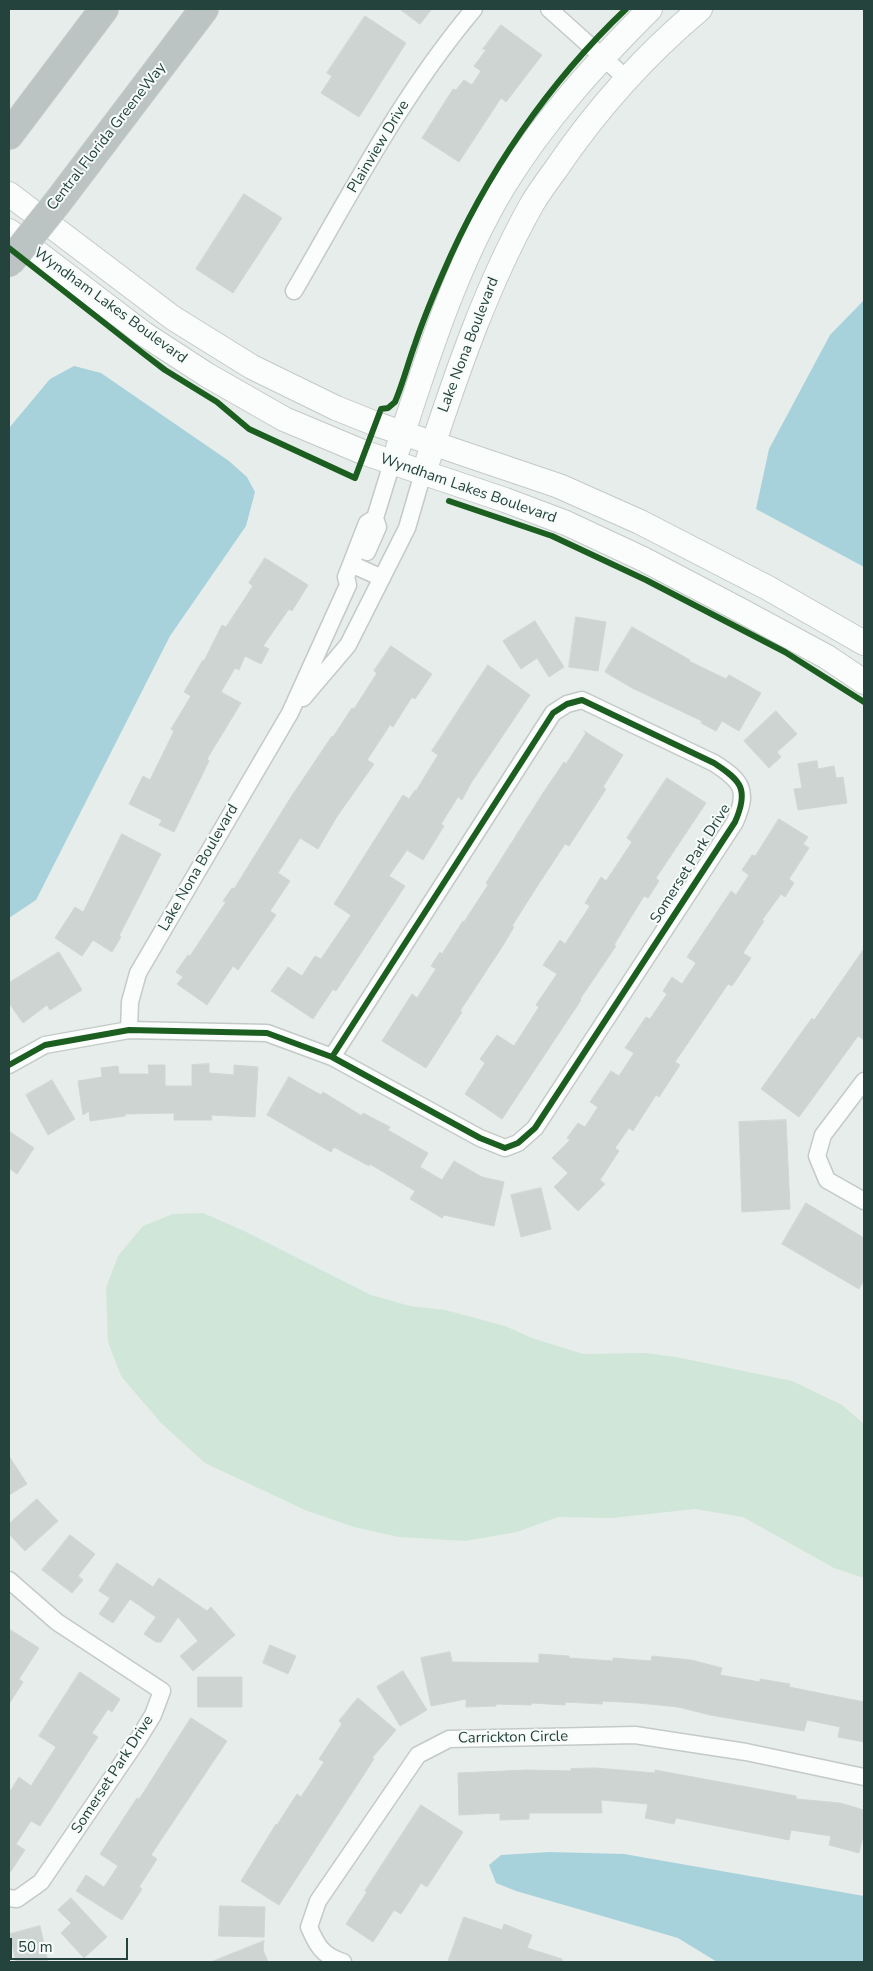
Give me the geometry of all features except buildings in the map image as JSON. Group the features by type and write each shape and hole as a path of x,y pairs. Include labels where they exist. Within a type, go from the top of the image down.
{"highway":[{"path":"9,134 104,9"},
{"name":"Central Florida GreeneWay","path":"9,263 204,9"}],"street":[{"name":"Plainview Drive","path":"294,291 405,102 439,53 474,9"},
{"path":"549,9 627,79"},
{"name":"Lake Nona Boulevard","path":"129,1030 130,1002 138,973 290,713 348,585 346,577 356,566 367,523 375,518 437,333 467,258 505,185 551,118 602,56 650,9"},
{"name":"Lake Nona Boulevard","path":"290,713 348,645 407,528 433,444 468,344 497,272 533,202 577,138 627,79 679,26 700,9"},
{"name":"Wyndham Lakes Boulevard","path":"9,194 173,318 252,367 336,408 402,434 559,486 640,522 768,588 864,643"},
{"name":"Wyndham Lakes Boulevard","path":"9,231 144,334 207,375 284,419 392,463 505,500 566,523 635,555 827,657 864,682"},
{"path":"356,566 382,578"},
{"name":"Somerset Park Drive","path":"9,1065 45,1045 129,1030 267,1034 332,1057 480,1138 505,1148 518,1143 535,1128 734,822 742,806 742,790 734,775 714,763 582,700 567,704 553,713 332,1057"},
{"path":"864,1081 823,1135 817,1156 827,1180 864,1201"},
{"name":"Somerset Park Drive","path":"9,1580 57,1622 162,1691 154,1715 41,1882 17,1899 9,1898"},
{"name":"Carrickton Circle","path":"344,1962 334,1959 317,1946 309,1927 318,1900 418,1755 449,1739 635,1735 746,1752 864,1777"}],"green space":[{"path":"203,1213 242,1230 371,1295 410,1306 445,1310 505,1326 532,1338 583,1354 646,1353 676,1357 792,1381 842,1405 864,1424 864,1578 834,1568 743,1517 695,1509 612,1518 558,1517 517,1532 465,1541 399,1537 354,1527 305,1510 205,1463 161,1423 121,1376 108,1342 106,1288 118,1256 143,1226 173,1214"}],"water":[{"path":"864,300 864,567 756,509 769,449 830,335"},
{"path":"74,366 101,373 229,461 247,477 255,492 246,526 170,636 36,900 9,918 9,428 50,379"},
{"path":"549,1852 624,1854 864,1896 864,1962 717,1962 678,1938 516,1891 496,1883 489,1865 501,1855"}],"cycle path":[{"path":"9,248 165,370 217,402 249,429 355,478 381,409 388,408 395,402 432,299 478,201 521,132 545,99 571,67 626,9"},
{"path":"449,501 552,536 646,580 785,652 864,702"},
{"path":"9,1065 45,1045 129,1030 267,1033 332,1057 480,1138 505,1148 518,1143 535,1128 735,822 742,802 742,794 737,781 714,763 582,700 567,704 553,713 332,1057"}]}
